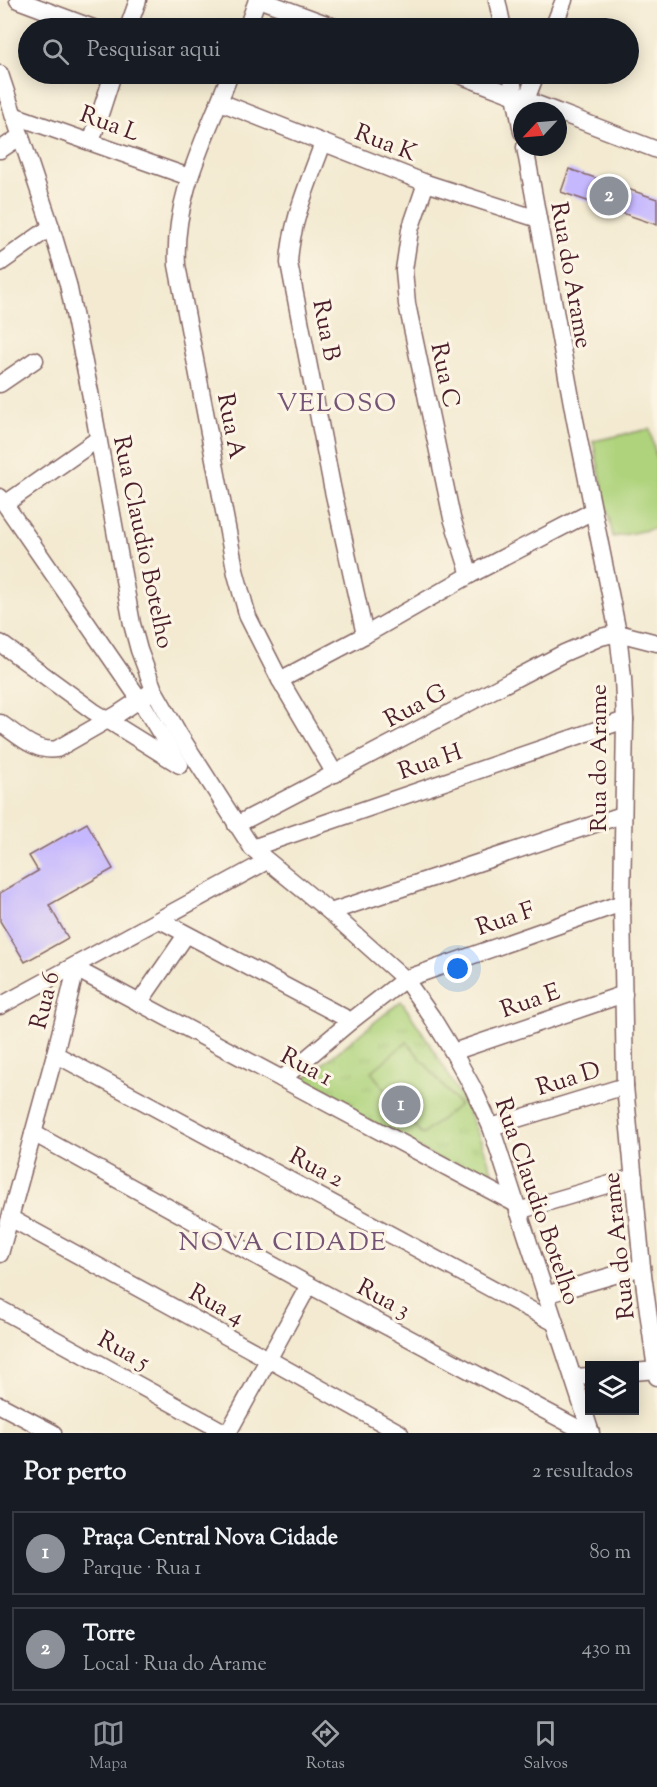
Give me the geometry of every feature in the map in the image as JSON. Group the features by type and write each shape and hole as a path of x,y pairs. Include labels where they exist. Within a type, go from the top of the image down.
{"street":[{"path":"132,18 138,0"},
{"path":"251,18 259,0 309,18"},
{"path":"497,0 500,18"},
{"path":"557,18 564,0"},
{"path":"23,1 67,18"},
{"name":"Rua Claudio Botelho","path":"0,74 68,284 132,624 154,690 179,734 252,848 330,912 405,979 453,1052 491,1127 555,1323 581,1377 589,1433"},
{"path":"91,142 110,84"},
{"name":"Rua A","path":"226,84 189,177 177,234 177,265 236,574 248,617 280,680 335,774"},
{"path":"484,84 531,102"},
{"path":"515,84 521,102"},
{"path":"521,98 530,84"},
{"name":"Rua K","path":"220,102 426,183 538,219"},
{"name":"Rua L","path":"14,115 189,177"},
{"path":"567,116 657,150"},
{"path":"0,150 21,136"},
{"name":"Rua B","path":"323,143 296,218 289,263 332,486 365,635"},
{"name":"Rua do Arame","path":"527,156 575,420 618,633 623,678 625,720 622,815 624,1086 642,1267 657,1377"},
{"name":"Rua C","path":"426,183 410,230 404,270 407,304 452,518 471,575"},
{"path":"0,263 51,227"},
{"path":"0,384 35,360"},
{"path":"98,439 2,500 140,700 180,765"},
{"path":"280,680 593,511"},
{"path":"618,633 657,643"},
{"name":"Rua G","path":"236,825 564,653 601,637 618,633"},
{"path":"0,643 106,720 212,787"},
{"path":"113,662 139,650"},
{"path":"0,723 39,749 57,749 154,690"},
{"name":"Rua H","path":"252,848 625,720"},
{"path":"330,912 622,815"},
{"name":"Rua 6","path":"0,1254 77,967 267,861"},
{"name":"Rua F","path":"282,1079 405,979 622,903"},
{"path":"160,920 351,1021"},
{"path":"139,1003 186,935"},
{"path":"0,1006 77,967"},
{"name":"Rua 1","path":"77,967 517,1208"},
{"name":"Rua E","path":"453,1052 624,994"},
{"name":"Rua 2","path":"55,1054 555,1323"},
{"name":"Rua D","path":"491,1127 624,1086"},
{"name":"Rua 3","path":"33,1133 309,1285 589,1433"},
{"path":"517,1208 634,1177"},
{"name":"Rua 4","path":"10,1218 400,1433"},
{"path":"545,1295 642,1267"},
{"path":"227,1433 309,1285"},
{"name":"Rua 5","path":"0,1309 227,1433"},
{"path":"639,1372 656,1370"},
{"path":"0,1405 53,1433"}],"green space":[{"path":"650,429 657,461 657,528 613,537 593,441"},
{"path":"401,1001 433,1048 461,1097 483,1147 499,1192 299,1083"},
{"path":"407,1042 459,1105 422,1135 371,1072"}],"building":[{"path":"569,169 657,199 657,225 561,192"},
{"path":"87,823 113,869 49,905 68,938 25,962 0,921 0,893 38,871 29,856"}],"place":[{"name":"Torre","path":"609,196"},
{"name":"Praça Central Nova Cidade","path":"401,1105"}],"district":[{"name":"VELOSO","path":"337,402"},
{"name":"NOVA CIDADE","path":"283,1241"}]}
